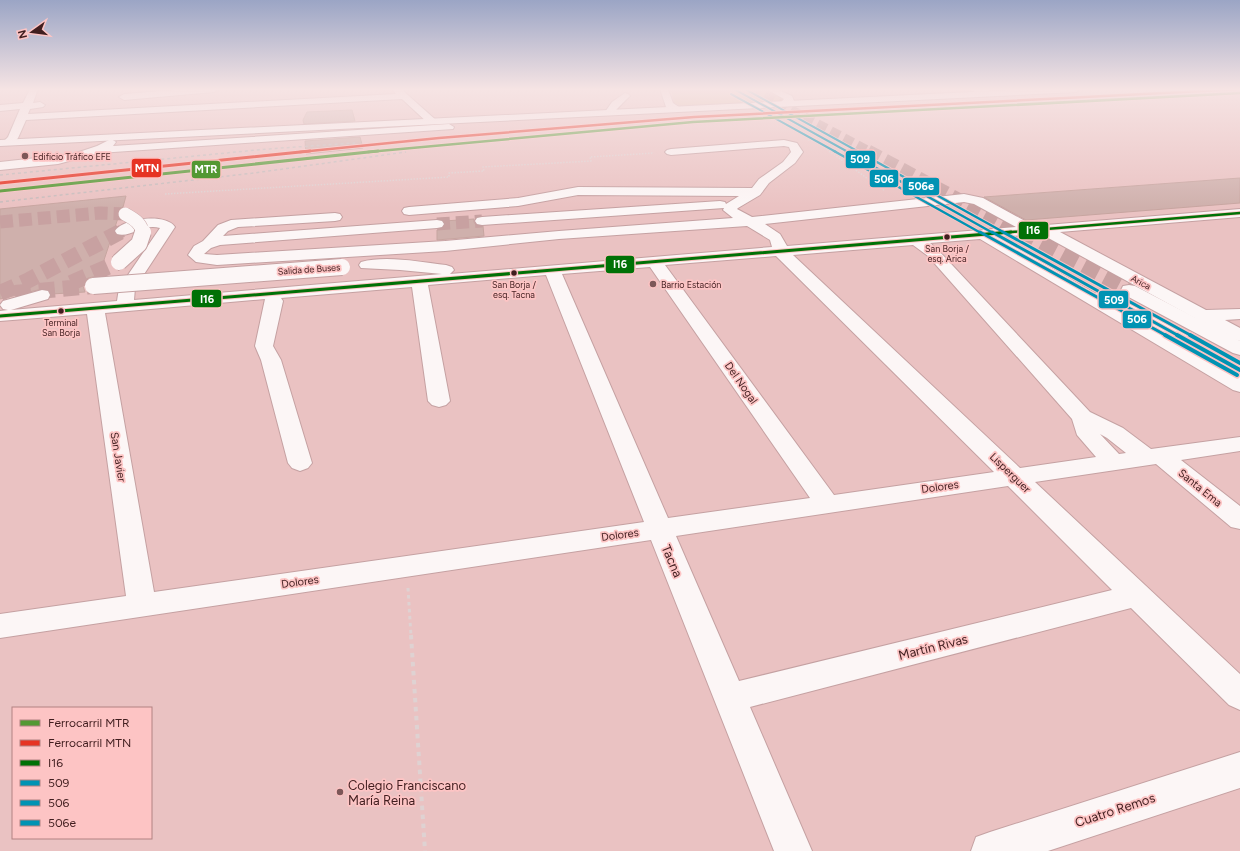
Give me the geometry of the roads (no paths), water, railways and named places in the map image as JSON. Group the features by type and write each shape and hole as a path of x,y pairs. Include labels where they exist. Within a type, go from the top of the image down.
{"street":[{"path":"4,143 13,138 17,129"},
{"path":"210,133 211,129"},
{"path":"4,143 289,129"},
{"path":"0,166 64,159 99,150 423,129"},
{"path":"99,150 115,137"},
{"path":"671,152 787,143 794,146 797,152 796,154 781,169 764,181 754,192 730,207 732,212 752,221"},
{"path":"394,212 518,202 578,191 628,193 754,192"},
{"name":"Arica","path":"209,244 197,251 197,257 205,260 217,260 414,248 559,235 752,221 964,198 973,199 1037,229 1240,335"},
{"path":"482,221 734,204"},
{"path":"0,316 94,297 125,305 1240,213"},
{"path":"126,214 140,222 144,233 142,240 137,247 112,263 142,282"},
{"path":"209,244 223,228 236,223 346,216"},
{"name":"Lisperguer","path":"752,221 775,238 781,245 780,251 1137,595 1233,680"},
{"path":"122,230 136,225 156,223 162,223 168,227 127,288 125,305"},
{"path":"209,244 226,240 437,224"},
{"path":"982,234 1240,386"},
{"path":"916,240 933,253 1082,417 1088,435 1113,462"},
{"name":"Del Nogal","path":"655,262 827,504"},
{"name":"Salida de Buses","path":"94,297 142,282 342,267 400,265 434,268 476,276"},
{"name":"Tacna","path":"552,270 658,529 793,851"},
{"path":"419,281 439,401"},
{"name":"Arica","path":"1129,290 1240,349"},
{"path":"272,293 274,301 264,346 271,360 300,463"},
{"path":"1104,294 1240,370"},
{"path":"0,308 42,295"},
{"name":"San Javier","path":"94,297 142,606"},
{"path":"1203,315 1240,314"},
{"name":"Santa Ema","path":"1082,417 1115,433 1153,456 1240,520"},
{"name":"Dolores","path":"0,626 1240,444"},
{"name":"Martín Rivas","path":"729,698 1137,595"},
{"name":"Cuatro Remos","path":"990,851 1240,770"}],"tunnel":[{"path":"826,129 870,152"},
{"path":"868,151 1022,233"},
{"path":"0,222 100,213 125,214"},
{"path":"437,224 482,221"},
{"path":"0,293 27,281 120,232"},
{"path":"1020,232 1129,290"},
{"path":"71,283 119,262"},
{"path":"15,293 93,286"}],"railway":[{"path":"0,175 267,149 355,143"},
{"path":"0,202 254,173 406,152"}],"rail line":[{"name":"MTN","path":"0,183 439,138 552,129"},
{"name":"MTR","path":"0,191 456,143 617,129"}],"place":[{"name":"Edificio Tráfico EFE","path":"25,156"},
{"name":"San Borja / esq. Arica","path":"947,237"},
{"name":"San Borja / esq. Tacna","path":"514,273"},
{"name":"Barrio Estación","path":"653,284"},
{"name":"Terminal San Borja","path":"61,311"},
{"name":"Colegio Franciscano María Reina","path":"340,792"}]}
